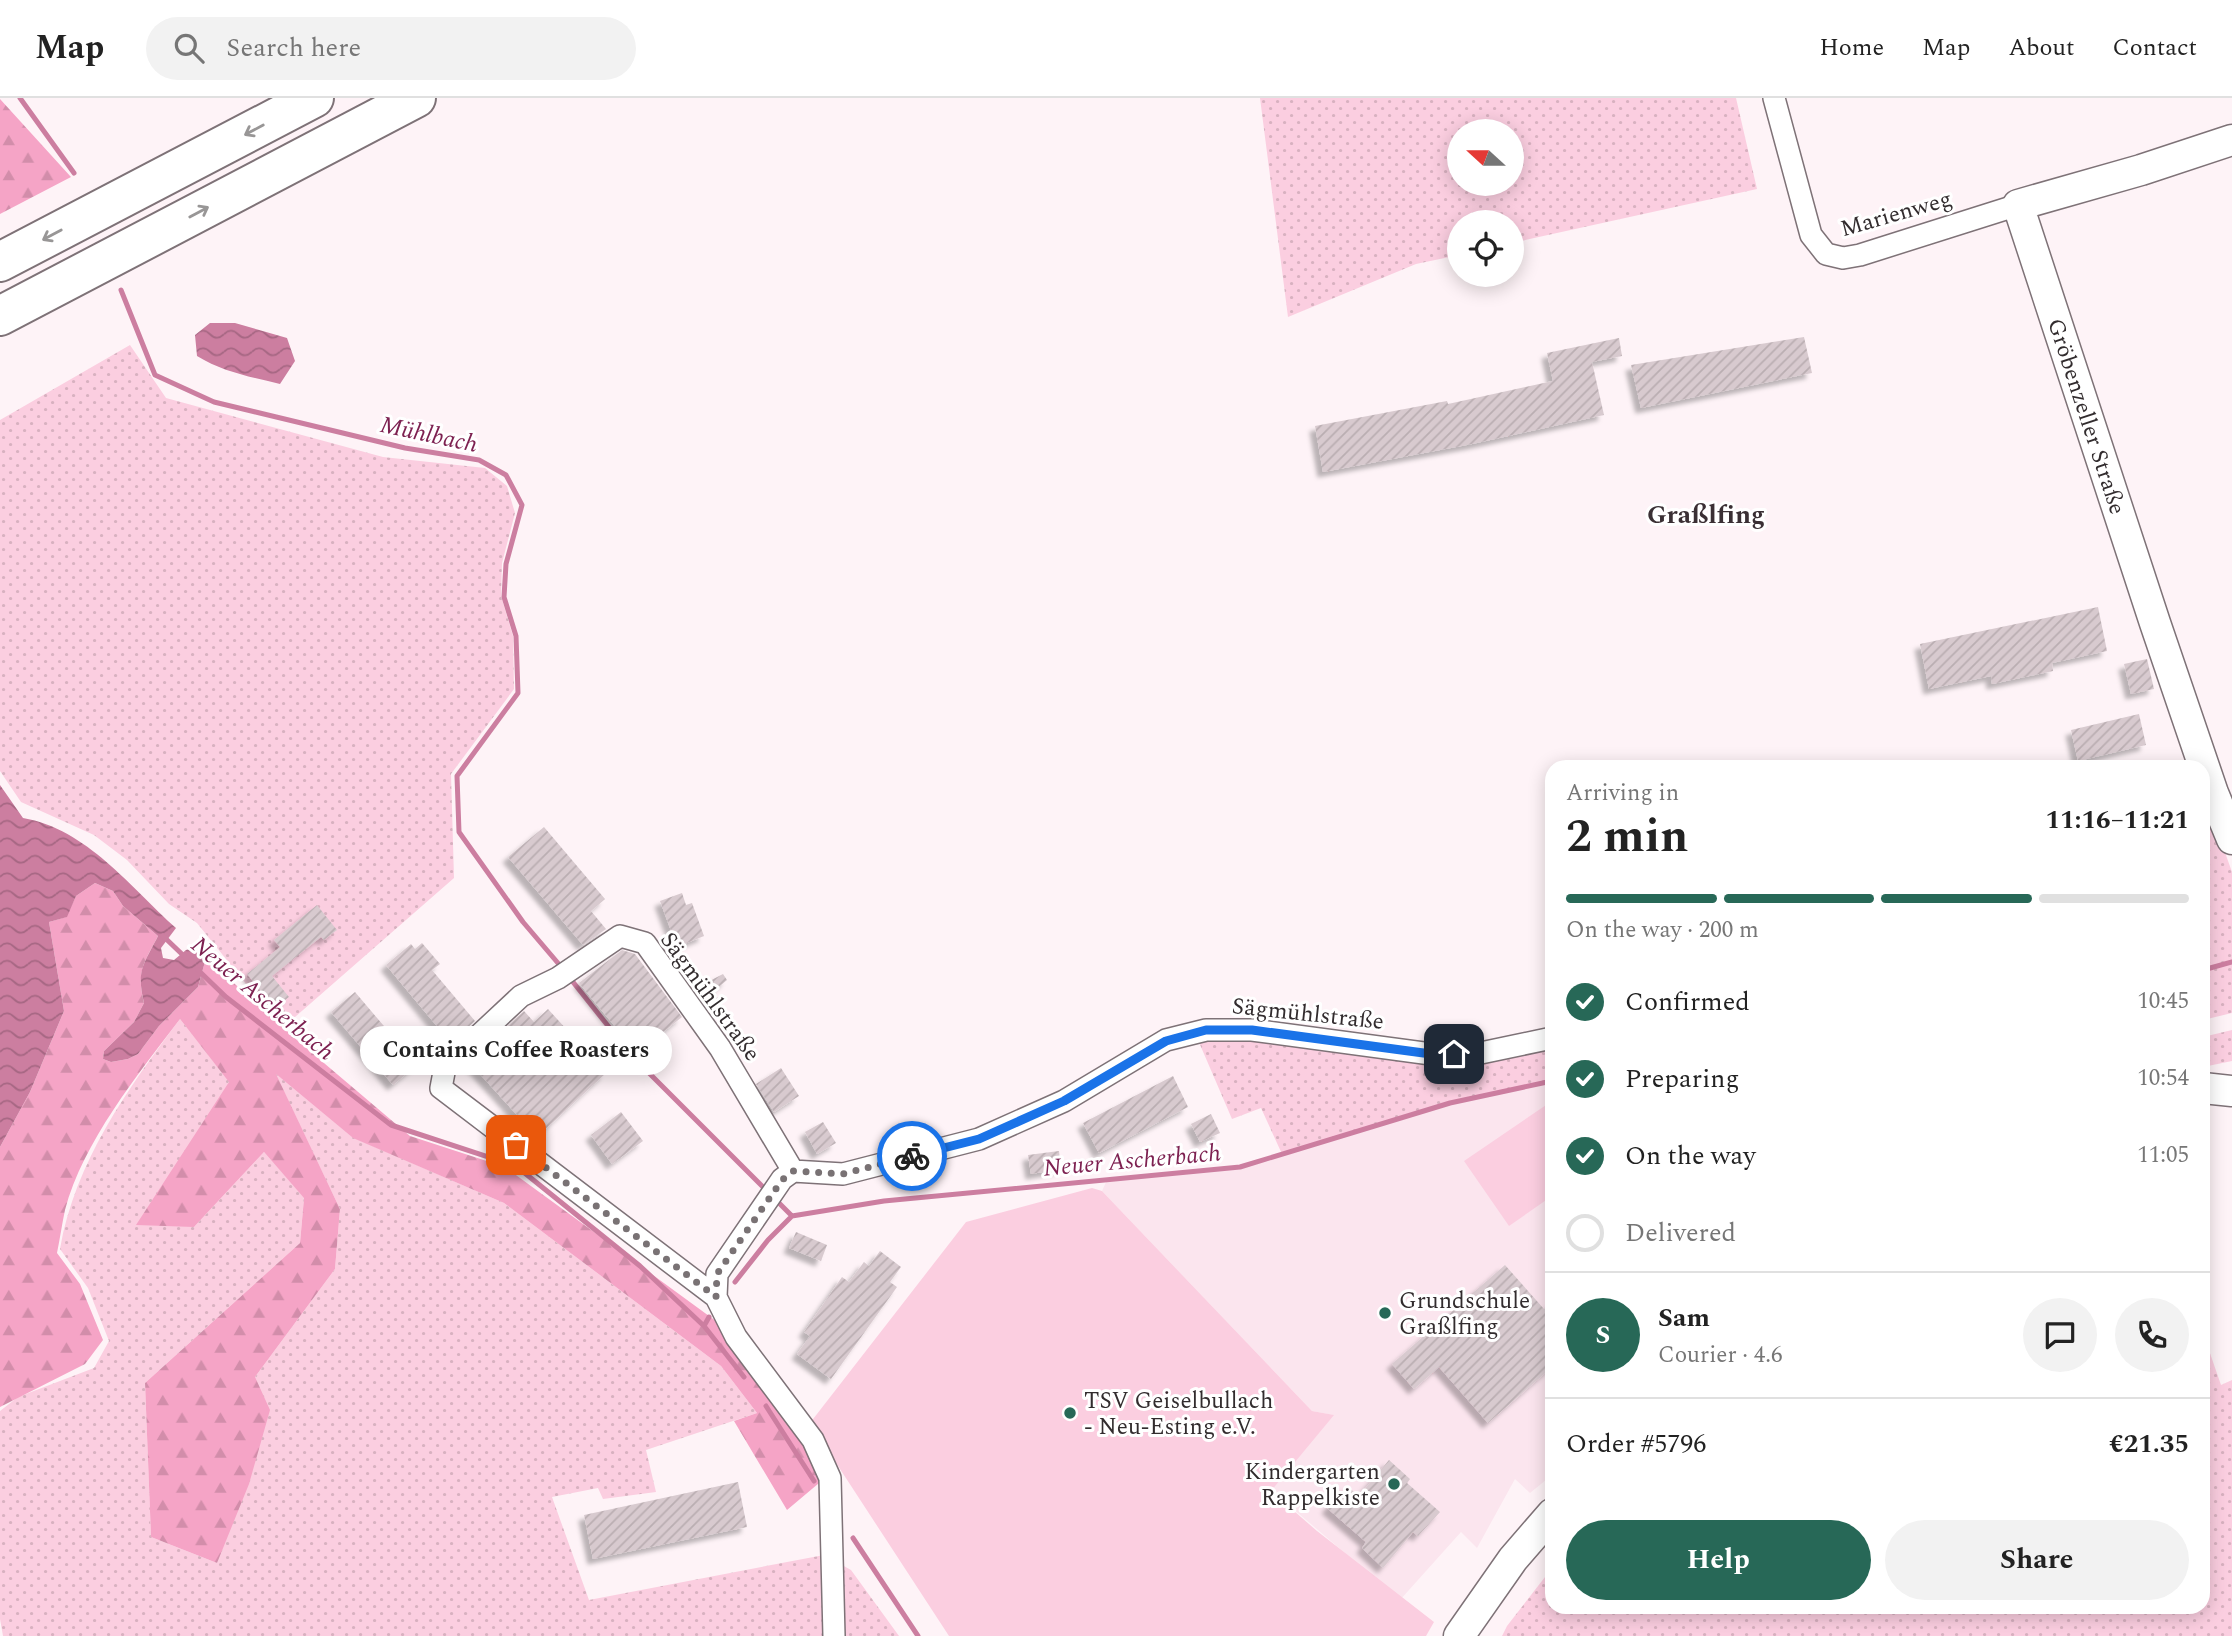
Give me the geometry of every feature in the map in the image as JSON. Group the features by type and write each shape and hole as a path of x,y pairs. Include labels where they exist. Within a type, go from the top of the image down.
{"highway":[{"path":"0,262 314,98"},
{"path":"0,316 416,98"}],"street":[{"name":"Marienweg","path":"1774,98 1811,235 1826,254 1843,258 1860,255 2018,205"},
{"path":"2018,205 2141,170 2232,140"},
{"name":"Gröbenzeller Straße","path":"2018,205 2202,760"},
{"name":"Gröbenzeller Straße","path":"2210,784 2232,839"},
{"name":"Sägmühlstraße","path":"834,1636 830,1478 813,1440 736,1337 716,1297 441,1088 445,1068 521,996 565,973 620,936 645,943 720,1048 787,1175 843,1174 979,1139 1064,1101 1166,1041 1206,1030 1252,1030 1431,1054 1476,1054 1545,1039"},
{"path":"2210,1089 2232,1091"},
{"path":"716,1297 717,1274 787,1175"},
{"path":"1459,1636 1513,1559 1545,1522"},
{"path":"1479,1636 1545,1550"}],"shaded area":[{"path":"1260,98 1736,98 1757,189 1524,240 1524,210 1447,210 1447,258 1416,264 1288,317"},
{"path":"130,345 166,398 383,457 485,468 507,486 515,513 502,563 501,596 513,636 514,689 451,774 454,878 287,1024 255,995 197,923 169,904 127,860 94,835 21,802 0,771 0,420"},
{"path":"2210,810 2232,872 2232,1013 2210,1018"},
{"path":"180,1019 229,1081 194,1227 264,1152 304,1197 300,1243 145,1383 151,1537 217,1563 255,1377 335,1269 340,1209 275,1073 352,1137 504,1203 721,1366 757,1413 646,1450 656,1492 603,1499 598,1488 552,1497 589,1600 824,1555 851,1570 899,1636 3,1636 0,1619 0,1411 18,1397 94,1368 109,1341 88,1288 60,1249 67,1217 91,1156 106,1127 141,1072"},
{"path":"2232,1030 2232,1061 2210,1066 2210,1035"},
{"path":"1195,1033 1431,1054 1545,1039 1545,1083 1450,1103 1282,1154 1261,1108 1232,1119"},
{"name":"Grundschule Graßlfing","path":"1545,1083 1545,1481 1530,1493 1515,1479 1477,1548 1461,1532 1400,1600 1271,1490 1333,1415 1312,1411 1102,1191 1107,1180 1240,1167 1450,1103"},
{"path":"1545,1106 1545,1201 1509,1226 1464,1161"},
{"name":"TSV Geiselbullach - Neu-Esting e.V.","path":"1092,1188 1102,1191 1312,1411 1334,1415 1271,1491 1317,1531 1434,1622 1426,1636 949,1636 810,1423 966,1222"},
{"path":"2210,1353 2221,1385 2232,1380 2232,1636 1502,1636 1545,1577 1545,1614 2210,1614"}],"green space":[{"path":"0,99 71,177 0,214"},
{"path":"95,883 113,891 123,906 158,936 141,975 144,1003 134,1022 104,1051 103,1059 111,1062 138,1054 159,1026 198,987 206,958 410,1136 505,1167 720,1324 793,1420 825,1478 787,1510 734,1421 757,1413 721,1366 504,1203 353,1138 276,1074 340,1209 335,1269 255,1377 270,1410 249,1484 217,1563 151,1537 145,1383 300,1243 304,1198 264,1152 194,1227 136,1225 229,1082 180,1019 98,1134 73,1185 65,1210 57,1253 80,1284 103,1340 85,1364 0,1407 0,1147 30,1092 64,1011 49,922 66,917 76,896"}],"water":[{"path":"210,323 235,323 287,338 295,361 280,384 217,366 197,356 195,335"},
{"path":"0,785 23,818 46,824 87,847 176,928 161,948 163,958 174,960 193,948 206,958 198,987 159,1026 138,1054 111,1062 103,1059 104,1051 134,1022 144,1003 141,975 158,936 123,906 113,891 95,883 76,896 67,917 49,922 64,1011 30,1092 0,1147"}],"building":[{"path":"1804,337 1812,373 1641,408 1631,365"},
{"path":"1619,338 1622,356 1592,362 1604,415 1472,444 1323,472 1315,426 1447,401 1448,404 1553,381 1547,353"},
{"path":"2098,607 2107,651 2052,663 2053,671 1992,684 1991,676 1929,689 1920,644"},
{"path":"2147,659 2154,689 2131,694 2124,664"},
{"path":"2139,714 2146,745 2078,760 2071,730"},
{"path":"544,827 605,899 591,911 606,929 583,945 508,857"},
{"path":"682,893 686,905 692,903 704,936 677,947 660,901"},
{"path":"317,905 337,930 324,940 321,937 272,976 289,997 275,1008 247,974 280,947 274,940"},
{"path":"422,943 440,964 432,970 475,1021 451,1043 386,965 411,944 415,949"},
{"path":"622,950 635,954 682,1017 637,1053 579,983"},
{"path":"723,974 727,980 714,991 718,999 706,1005 694,989"},
{"path":"355,992 417,1065 393,1085 331,1012"},
{"path":"548,1009 606,1073 537,1137 469,1062 524,1011 534,1022"},
{"path":"781,1068 799,1096 774,1112 756,1084"},
{"path":"1173,1076 1188,1107 1099,1153 1083,1123"},
{"path":"621,1112 643,1141 612,1164 591,1135"},
{"path":"1211,1114 1220,1133 1200,1142 1191,1124"},
{"path":"823,1122 836,1143 817,1154 805,1132"},
{"path":"1059,1151 1061,1169 1031,1174 1028,1155"},
{"path":"796,1232 827,1245 821,1261 789,1248"},
{"path":"880,1251 901,1267 890,1282 897,1287 831,1379 797,1354 810,1336 804,1332 842,1277 849,1282 864,1262 869,1266"},
{"path":"1505,1265 1545,1308 1545,1373 1488,1423 1439,1367 1414,1389 1392,1364"},
{"path":"1389,1460 1410,1479 1407,1483 1440,1512 1418,1536 1413,1532 1383,1568 1362,1548 1366,1542 1327,1508 1347,1486 1359,1496"},
{"path":"738,1482 747,1527 593,1559 584,1515"}],"waterway":[{"name":"Mühlbach","path":"20,98 74,173"},
{"name":"Mühlbach","path":"121,290 155,375 214,402 405,448 479,460 506,475 522,505 506,564 504,597 516,636 518,693 457,776 459,832 523,922 563,969"},
{"name":"Neuer Ascherbach","path":"163,936 186,958"},
{"name":"Neuer Ascherbach","path":"2210,968 2232,962"},
{"name":"Neuer Ascherbach","path":"198,970 226,997 391,1125 516,1166 640,1266 704,1326 709,1317"},
{"path":"569,977 632,1056 769,1193"},
{"name":"Neuer Ascherbach","path":"735,1282 768,1240 792,1216 884,1201 1240,1167 1450,1103 1545,1083"},
{"path":"776,1200 792,1216"},
{"path":"704,1326 744,1377"},
{"path":"766,1406 814,1481"},
{"path":"853,1538 918,1636"}],"way so far":[{"path":"516,1145 716,1297 717,1274 782,1180 793,1171 843,1174 912,1156"}],"place":[{"name":"Contains Coffee Roasters","path":"516,1145"},
{"name":"Grundschule Graßlfing","path":"1385,1313"},
{"name":"TSV Geiselbullach - Neu-Esting e.V.","path":"1070,1413"},
{"name":"Kindergarten Rappelkiste","path":"1394,1484"}],"district":[{"name":"Graßlfing","path":"1706,514"}],"route":[{"path":"912,1156 979,1139 1064,1101 1166,1041 1206,1030 1252,1030 1431,1054 1454,1054"}]}
